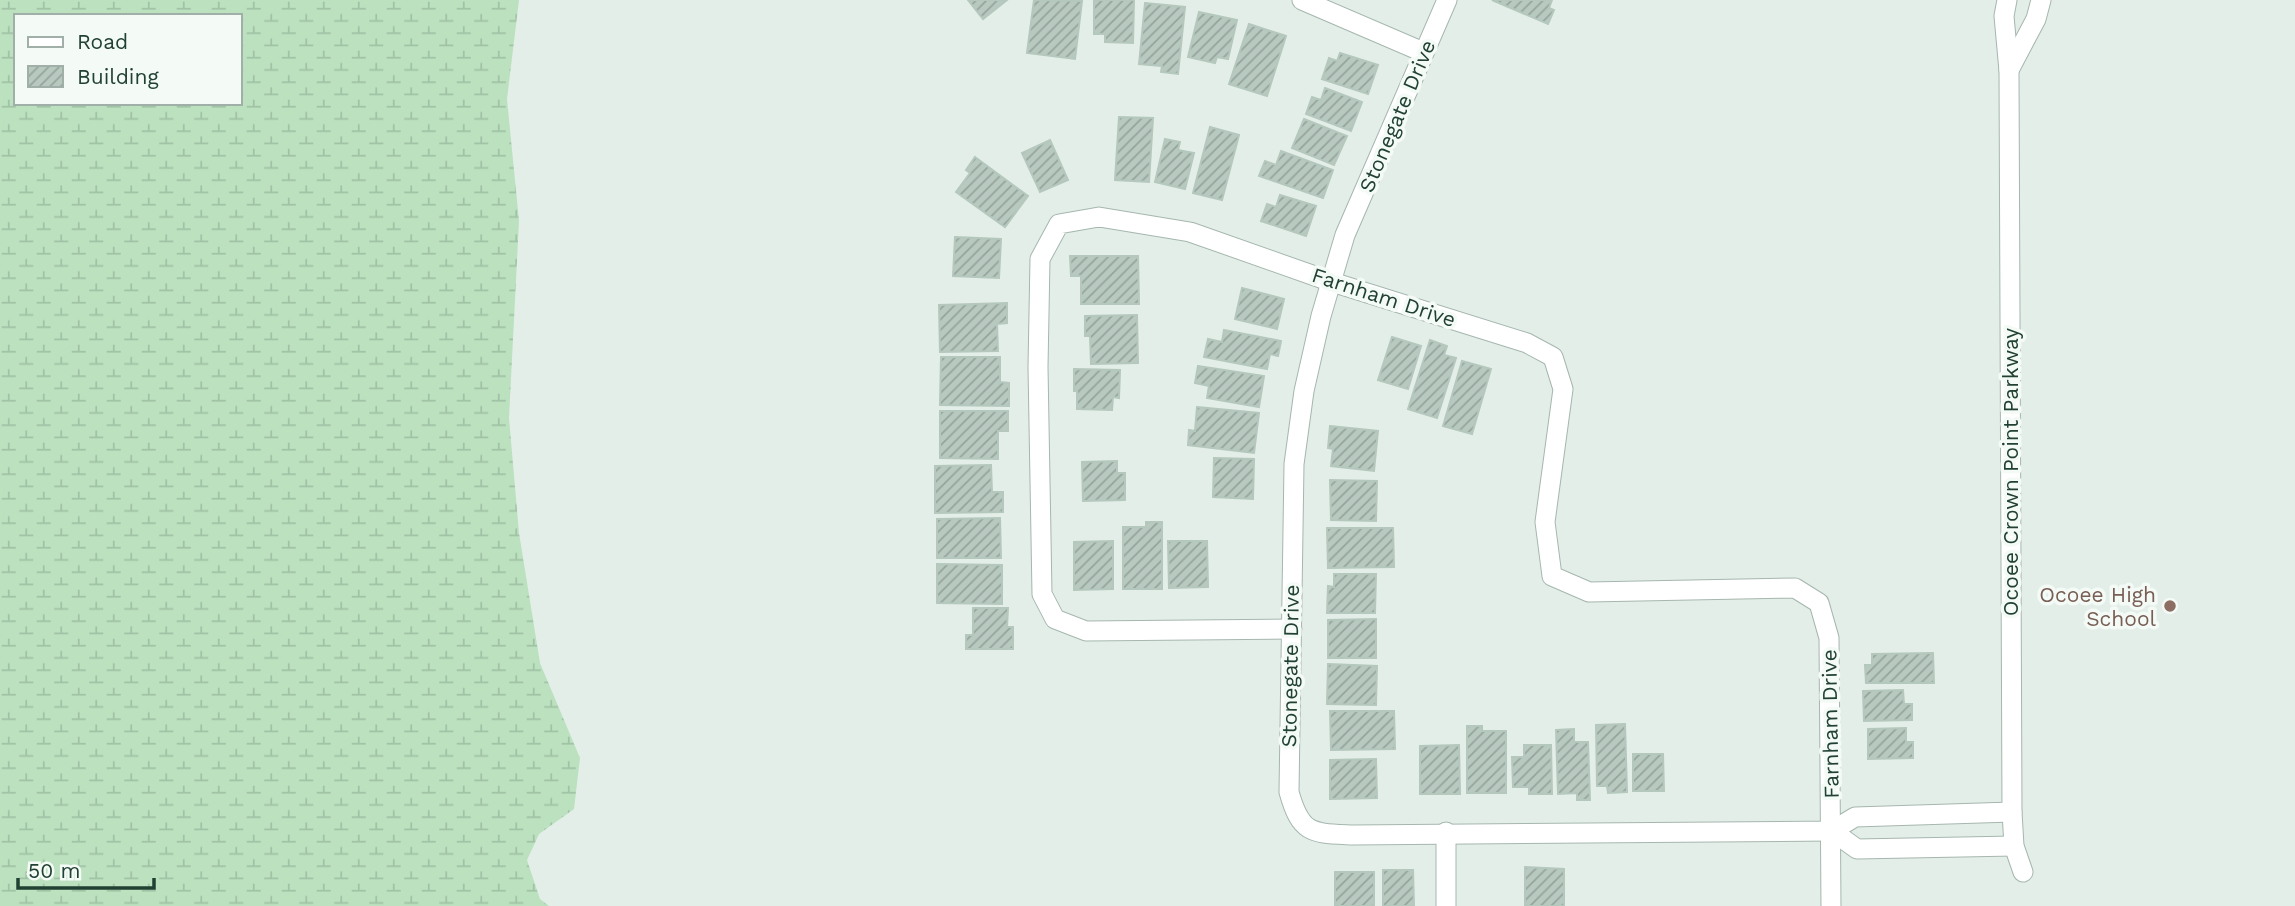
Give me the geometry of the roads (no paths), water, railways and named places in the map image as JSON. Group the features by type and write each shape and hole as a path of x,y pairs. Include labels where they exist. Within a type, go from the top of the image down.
{"street":[{"path":"1301,0 1423,52"},
{"name":"Stonegate Drive","path":"1447,0 1345,235 1304,391 1294,464 1289,792 1296,816 1316,833 1832,831 1855,817 2012,812"},
{"name":"Ocoee Crown Point Parkway","path":"2007,0 2004,16 2009,71 2012,812 2014,846 2023,872"},
{"name":"Ocoee Crown Point Parkway","path":"2009,71 2036,19 2041,0"},
{"name":"Farnham Drive","path":"1292,629 1086,631 1055,619 1042,594 1038,367 1040,259 1059,224 1099,216 1190,232 1332,282 1527,343 1553,357 1563,389 1545,522 1552,576 1589,592 1795,588 1819,603 1829,638 1831,906"},
{"path":"1832,831 1857,849 2014,846"},
{"path":"1446,832 1446,906"}],"place":[{"name":"Ocoee High School","path":"2170,606"}]}
